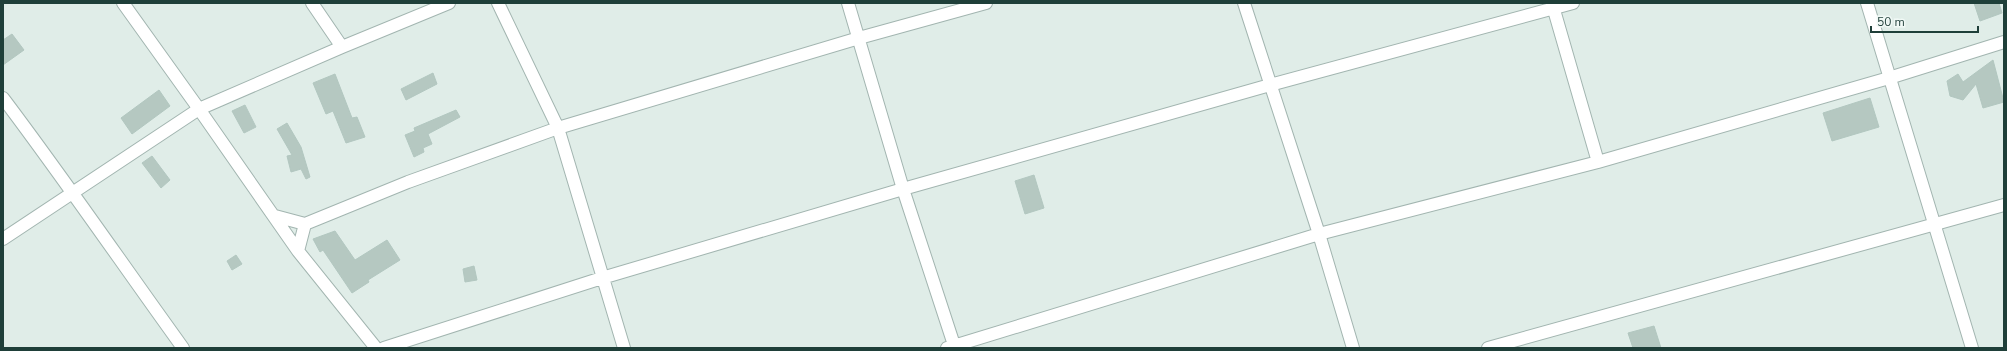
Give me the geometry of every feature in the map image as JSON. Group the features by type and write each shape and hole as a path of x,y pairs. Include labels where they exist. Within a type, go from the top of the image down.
{"street":[{"path":"123,3 275,216 298,251 376,348"},
{"path":"312,3 342,46"},
{"path":"3,239 199,109 342,46 449,3"},
{"path":"498,3 558,128 624,348"},
{"path":"848,3 952,347 1319,234 1598,162 1890,78 2004,42"},
{"path":"275,216 305,224 408,182 558,128 859,38 986,3"},
{"path":"1244,3 1319,234 1353,348"},
{"path":"384,348 602,278 903,189 1553,6 1573,3"},
{"path":"1867,3 1936,225 1972,348"},
{"path":"1553,6 1598,162"},
{"path":"3,98 74,193 118,259 183,348"},
{"path":"1488,348 2004,205"},
{"path":"298,251 305,224"}],"building":[{"path":"1974,3 1999,3 2002,13 1980,21"},
{"path":"12,34 24,50 3,65 3,40"},
{"path":"1993,60 2004,102 1983,108 1976,84 1963,100 1950,96 1947,81 1958,74 1963,82"},
{"path":"433,73 437,84 406,100 401,89"},
{"path":"335,74 352,118 357,117 365,137 346,143 333,111 326,114 313,83"},
{"path":"159,90 170,106 132,134 121,118"},
{"path":"1870,98 1879,127 1832,141 1823,113"},
{"path":"245,105 256,127 244,133 232,111"},
{"path":"456,110 460,117 428,134 432,144 423,148 424,152 414,157 405,135 415,131 414,128"},
{"path":"287,123 301,147 310,177 306,179 301,169 291,172 287,156 292,155 277,129"},
{"path":"152,156 170,180 161,188 142,163"},
{"path":"1034,175 1044,208 1025,214 1015,181"},
{"path":"335,231 355,260 387,240 400,260 368,280 369,282 352,293 323,250 320,252 313,239"},
{"path":"236,255 242,264 232,270 227,261"},
{"path":"474,266 477,280 465,282 463,269"},
{"path":"1654,326 1661,348 1633,348 1628,333"}]}
